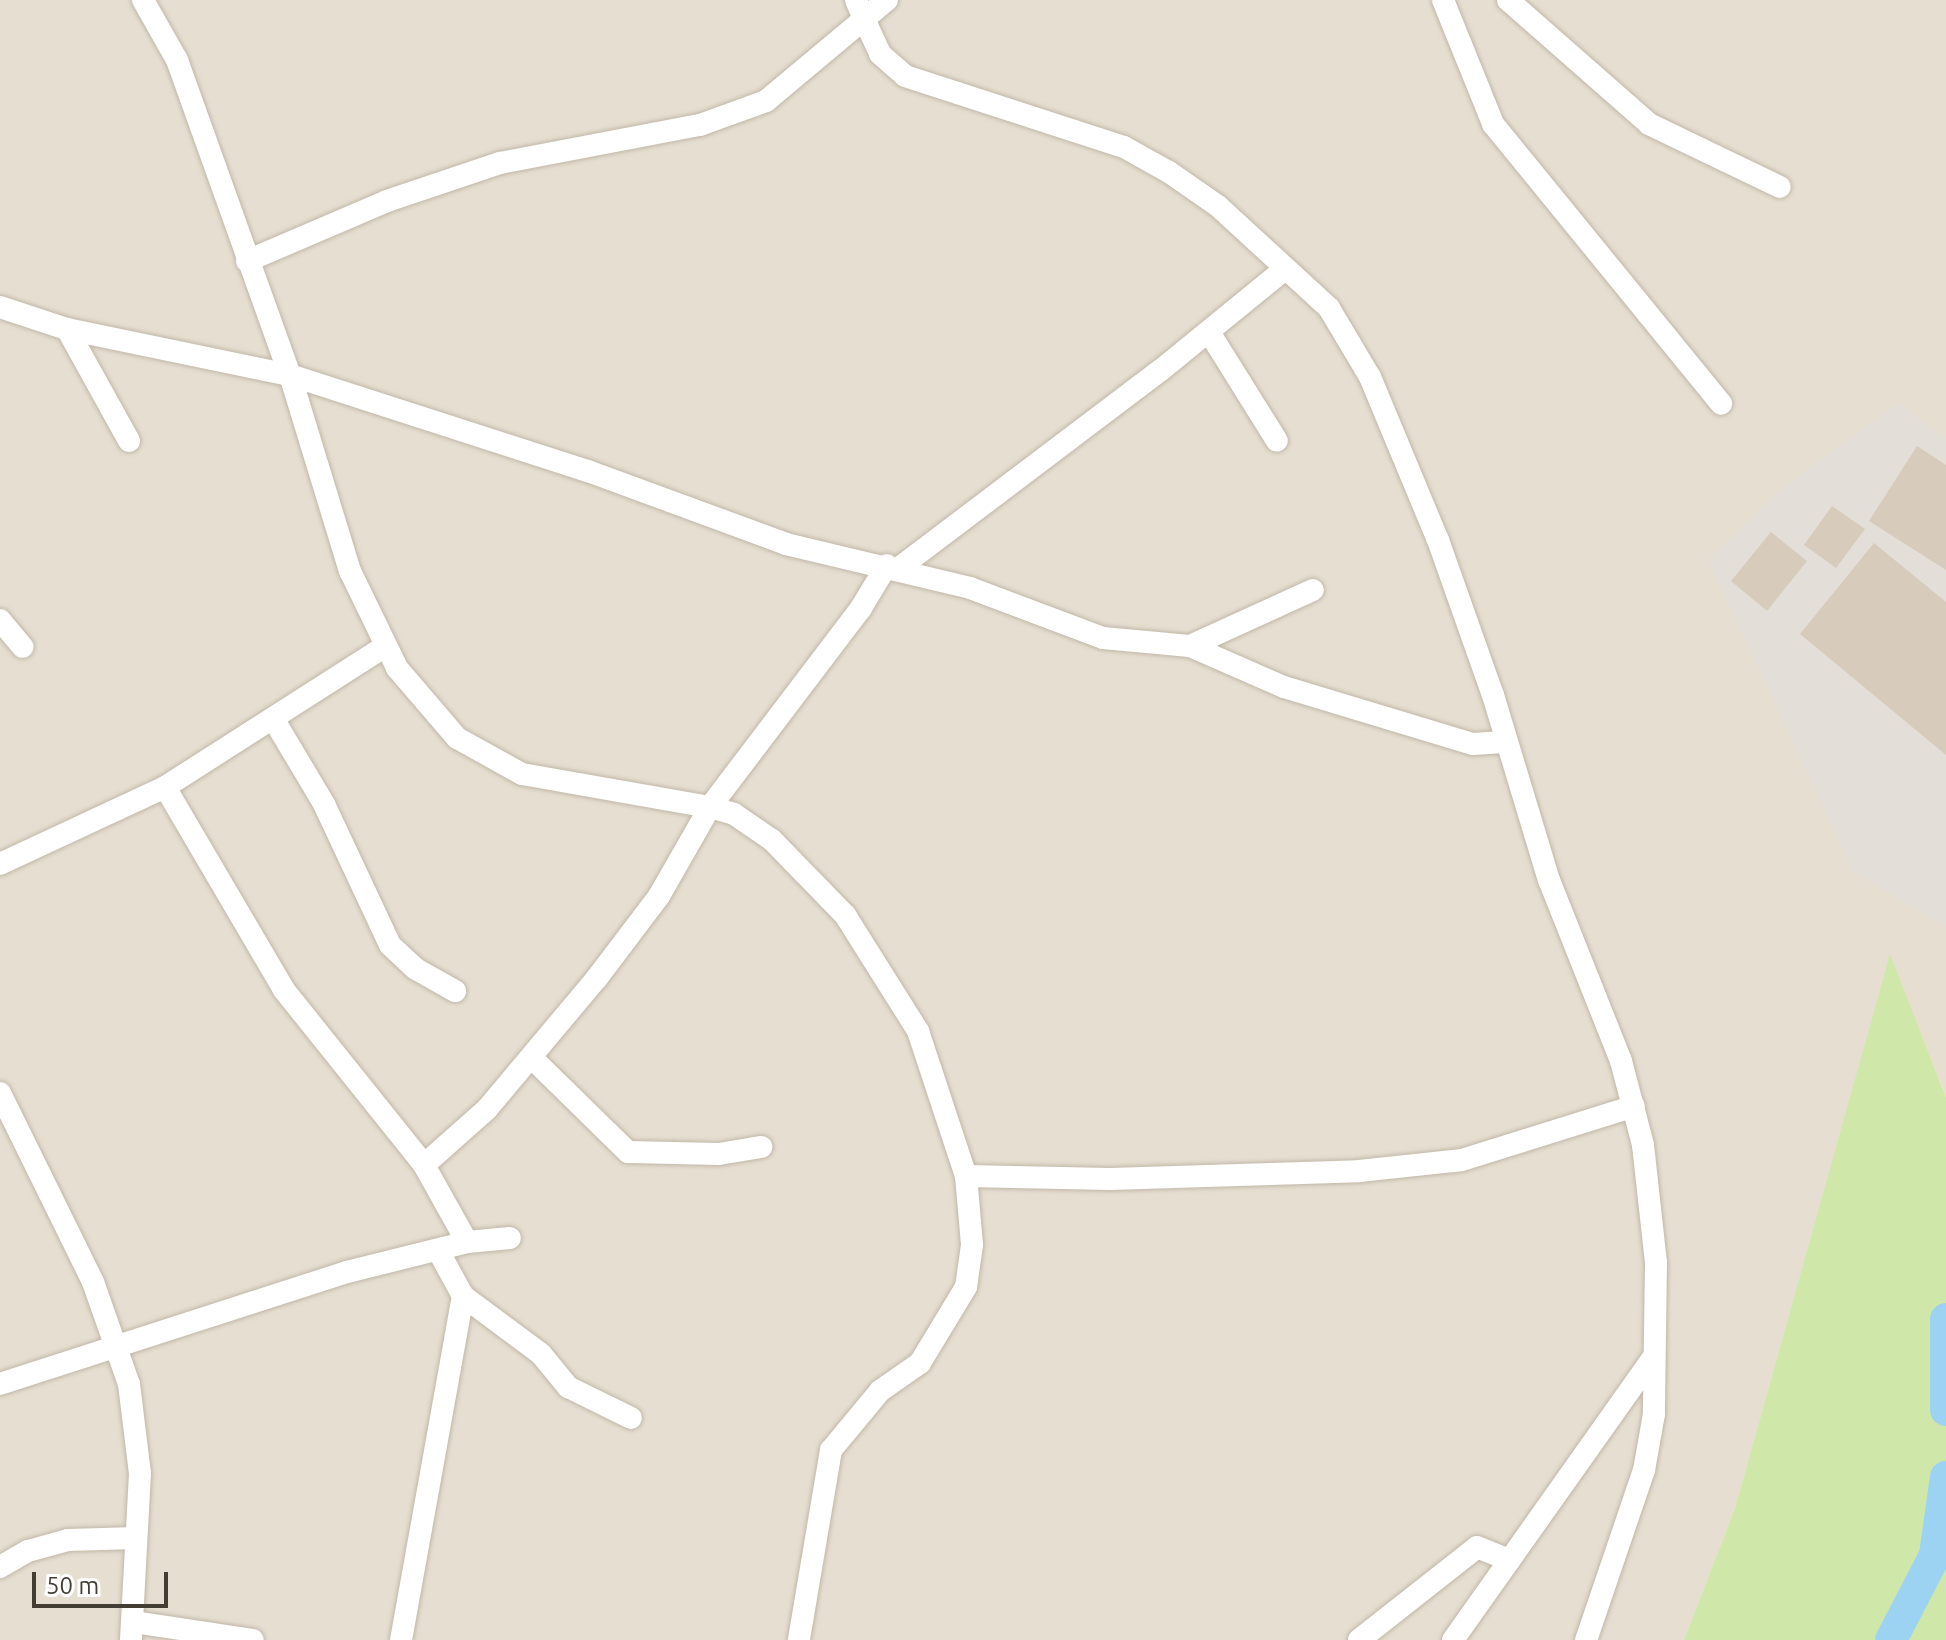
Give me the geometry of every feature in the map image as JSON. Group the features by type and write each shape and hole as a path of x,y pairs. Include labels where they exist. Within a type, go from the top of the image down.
{"street":[{"path":"143,0 177,60 290,375 345,556 384,647 433,714 489,758 522,774 710,807 734,814 802,868 845,915 884,971 918,1031 966,1176 972,1245 966,1287 920,1363 880,1391 831,1450 799,1640"},
{"path":"247,261 387,201 500,163 700,125 766,101 860,10 887,0"},
{"path":"1443,0 1493,124 1721,404"},
{"path":"1508,0 1649,124 1780,187"},
{"path":"860,10 880,54 905,76 1124,147 1218,206 1329,308 1370,377 1449,570 1493,695 1503,742 1549,880 1590,975 1634,1106 1652,1206 1654,1414 1644,1470 1586,1640"},
{"path":"424,1165 487,1109 533,1059 659,896 710,807 893,567 1209,332 1285,269"},
{"path":"0,307 67,329 290,375 588,471 786,544 893,567 970,588 1103,638 1190,646 1284,687 1473,744 1503,742"},
{"path":"67,329 129,441"},
{"path":"1209,332 1277,441"},
{"path":"1190,646 1313,590"},
{"path":"0,620 23,647"},
{"path":"0,864 165,787 384,647"},
{"path":"274,720 324,804 390,945 416,969 455,991"},
{"path":"165,787 284,990 424,1165 467,1242"},
{"path":"533,1059 628,1152 719,1154 761,1147"},
{"path":"0,1093 93,1282 116,1343 138,1431 132,1631 253,1640"},
{"path":"966,1176 1110,1179 1389,1168 1462,1160 1634,1106"},
{"path":"0,1384 116,1343 347,1272 439,1252 467,1242 510,1238"},
{"path":"439,1252 463,1296 541,1354 568,1387 631,1418"},
{"path":"401,1640 463,1296"},
{"path":"1453,1640 1654,1356"},
{"path":"0,1567 28,1551 68,1540 136,1538"},
{"path":"1359,1640 1477,1547 1509,1560"}],"shaded area":[{"path":"0,0 1946,0 1946,1096 1890,956 1735,1508 1684,1640 0,1640"},
{"path":"1898,403 1946,438 1946,928 1853,871 1708,560 1784,487"}],"green space":[{"path":"1890,954 1946,1097 1946,1640 1684,1640 1735,1508"}],"building":[{"path":"1917,446 1946,465 1946,570 1869,521"},
{"path":"1832,506 1865,529 1836,568 1804,545"},
{"path":"1771,532 1807,561 1767,611 1731,581"},
{"path":"1874,543 1946,602 1946,755 1800,634"}],"waterway":[{"path":"1946,1319 1946,1410"},
{"path":"1891,1640 1935,1555 1946,1477"}]}
